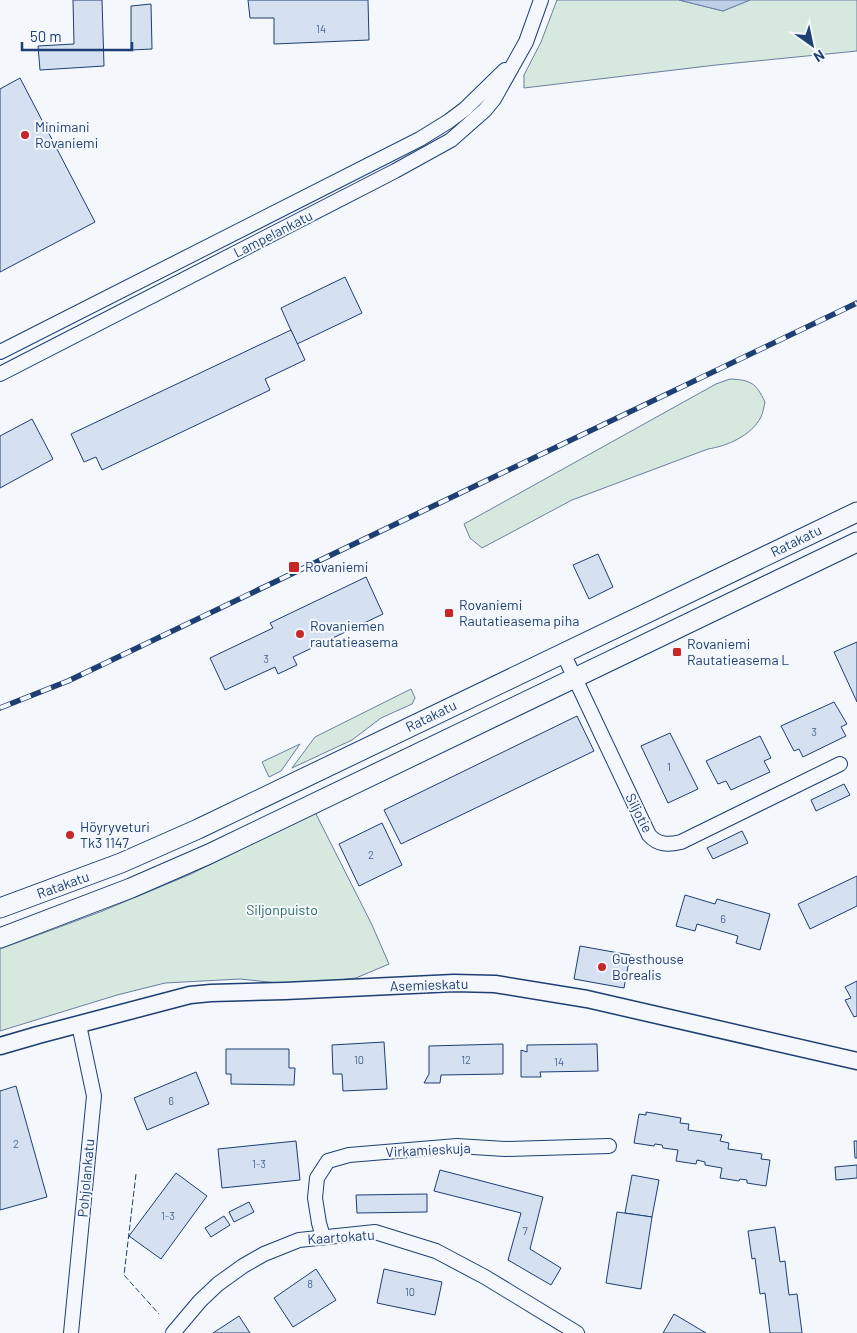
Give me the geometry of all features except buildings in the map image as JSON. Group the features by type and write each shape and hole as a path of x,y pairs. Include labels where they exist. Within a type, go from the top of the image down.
{"main road":[{"name":"Ratakatu","path":"0,908 121,863 198,829 857,512"},
{"name":"Ratakatu","path":"0,938 131,888 209,854 857,542"}],"street":[{"name":"Lampelankatu","path":"0,374 451,140 490,105 526,42 541,0"},
{"name":"Lampelankatu","path":"0,352 420,139 465,109 516,58"},
{"name":"Siljotie","path":"563,653 649,835 660,843 681,842 840,764"},
{"name":"Asemieskatu","path":"0,1046 38,1034 190,996 211,993 454,983 495,984 586,999 857,1061"},
{"name":"Pohjolankatu","path":"71,1333 94,1096 79,1025"},
{"name":"Virkamieskuja","path":"324,1237 319,1224 315,1198 317,1178 328,1161 349,1156 457,1146 505,1149 610,1146"},
{"name":"Kaartokatu","path":"173,1333 200,1301 218,1284 243,1266 282,1246 298,1240 375,1232 436,1251 486,1277 577,1333"}],"green space":[{"path":"557,0 679,0 723,11 750,0 857,0 857,51 716,65 524,88 524,75 541,42"},
{"path":"730,379 743,380 752,384 759,391 765,402 762,415 757,424 745,435 723,445 572,500 482,548 470,538 464,524 716,384"},
{"path":"411,689 415,698 412,704 381,718 352,740 292,768 315,737"},
{"path":"300,744 281,771 269,777 262,762"},
{"name":"Siljonpuisto","path":"315,812 372,925 389,964 356,978 324,982 278,983 240,979 165,983 117,995 0,1031 0,949 100,912 191,874"}],"water":[{"path":"679,0 750,0 723,11"}],"railway":[{"path":"0,708 68,681 857,303"}],"fence":[{"path":"136,1174 124,1275 159,1314"}],"place":[{"name":"Minimani Rovaniemi","path":"25,135"},
{"name":"Rovaniemi","path":"294,567"},
{"name":"Rovaniemi Rautatieasema piha","path":"449,613"},
{"name":"Rovaniemen rautatieasema","path":"300,634"},
{"name":"Rovaniemi Rautatieasema L","path":"677,652"},
{"name":"Höyryveturi Tk3 1147","path":"70,835"},
{"name":"Guesthouse Borealis","path":"602,967"}]}
